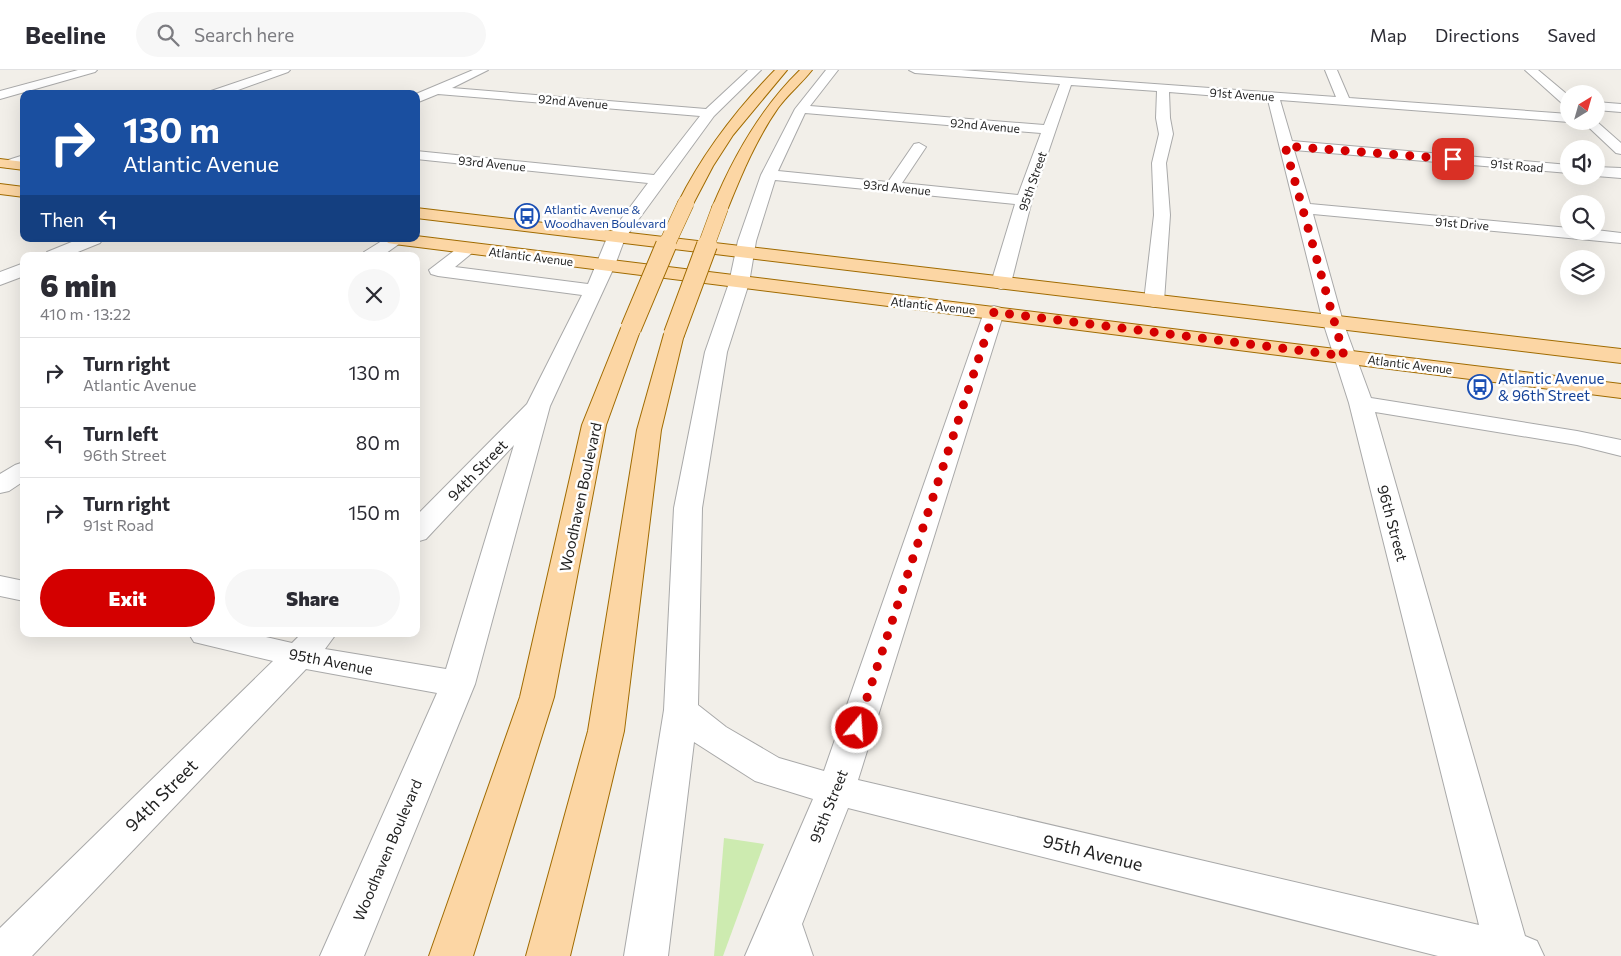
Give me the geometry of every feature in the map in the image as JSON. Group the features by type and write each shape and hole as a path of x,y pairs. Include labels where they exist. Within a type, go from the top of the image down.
{"main road":[{"name":"Woodhaven Boulevard","path":"451,956 537,697 594,425 660,258 710,156 750,101 781,70"},
{"path":"548,956 606,731 648,430 674,334 730,181 764,120 776,103 806,70"},
{"path":"0,189 20,192"},
{"name":"Atlantic Avenue","path":"420,214 605,264 741,268 994,312 1621,391"},
{"name":"Atlantic Avenue","path":"420,242 605,264 741,268 1001,283 1621,356"}],"street":[{"path":"0,95 91,70"},
{"path":"226,90 284,70"},
{"path":"420,97 482,70"},
{"name":"Woodhaven Boulevard","path":"342,956 458,684 538,406 605,264 658,180 709,114 755,70"},
{"path":"646,956 681,710 688,508 716,352 769,175 801,109 832,70"},
{"name":"91st Avenue","path":"915,70 1560,117"},
{"path":"1331,70 1344,101"},
{"path":"1531,70 1560,95"},
{"name":"95th Street","path":"1001,283 1024,200 1066,81"},
{"path":"1154,301 1162,215 1159,162 1166,134 1163,118 1163,88"},
{"name":"92nd Avenue","path":"437,90 709,114"},
{"name":"96th Street","path":"1273,96 1334,322 1361,404 1515,954"},
{"path":"1605,107 1621,108"},
{"name":"92nd Avenue","path":"801,109 1050,130"},
{"path":"1598,130 1621,150"},
{"name":"91st Road","path":"1285,146 1560,168"},
{"path":"893,186 919,147"},
{"name":"93rd Avenue","path":"420,155 658,180"},
{"path":"1605,172 1621,173"},
{"name":"93rd Avenue","path":"769,175 1024,200"},
{"name":"91st Drive","path":"1303,208 1621,238"},
{"path":"63,252 87,242"},
{"path":"376,252 391,242"},
{"path":"469,248 438,270 512,280 605,264"},
{"path":"512,280 539,257"},
{"path":"0,279 20,271"},
{"name":"95th Street","path":"779,945 836,790 994,312"},
{"path":"1361,404 1577,438 1621,448"},
{"name":"94th Street","path":"420,529 538,406"},
{"path":"0,485 20,472"},
{"path":"0,586 20,590"},
{"name":"95th Avenue","path":"234,637 310,645 458,684"},
{"name":"94th Street","path":"2,956 310,645"},
{"name":"95th Avenue","path":"681,710 713,737 768,770 836,790 1515,954"}],"green space":[{"path":"724,838 764,844 723,956 714,956"}],"place":[{"name":"Atlantic Avenue & Woodhaven Boulevard","path":"527,216"},
{"name":"Atlantic Avenue & 96th Street","path":"1480,387"}],"route":[{"path":"857,728 994,312 1344,356 1285,146 1453,159"}]}
